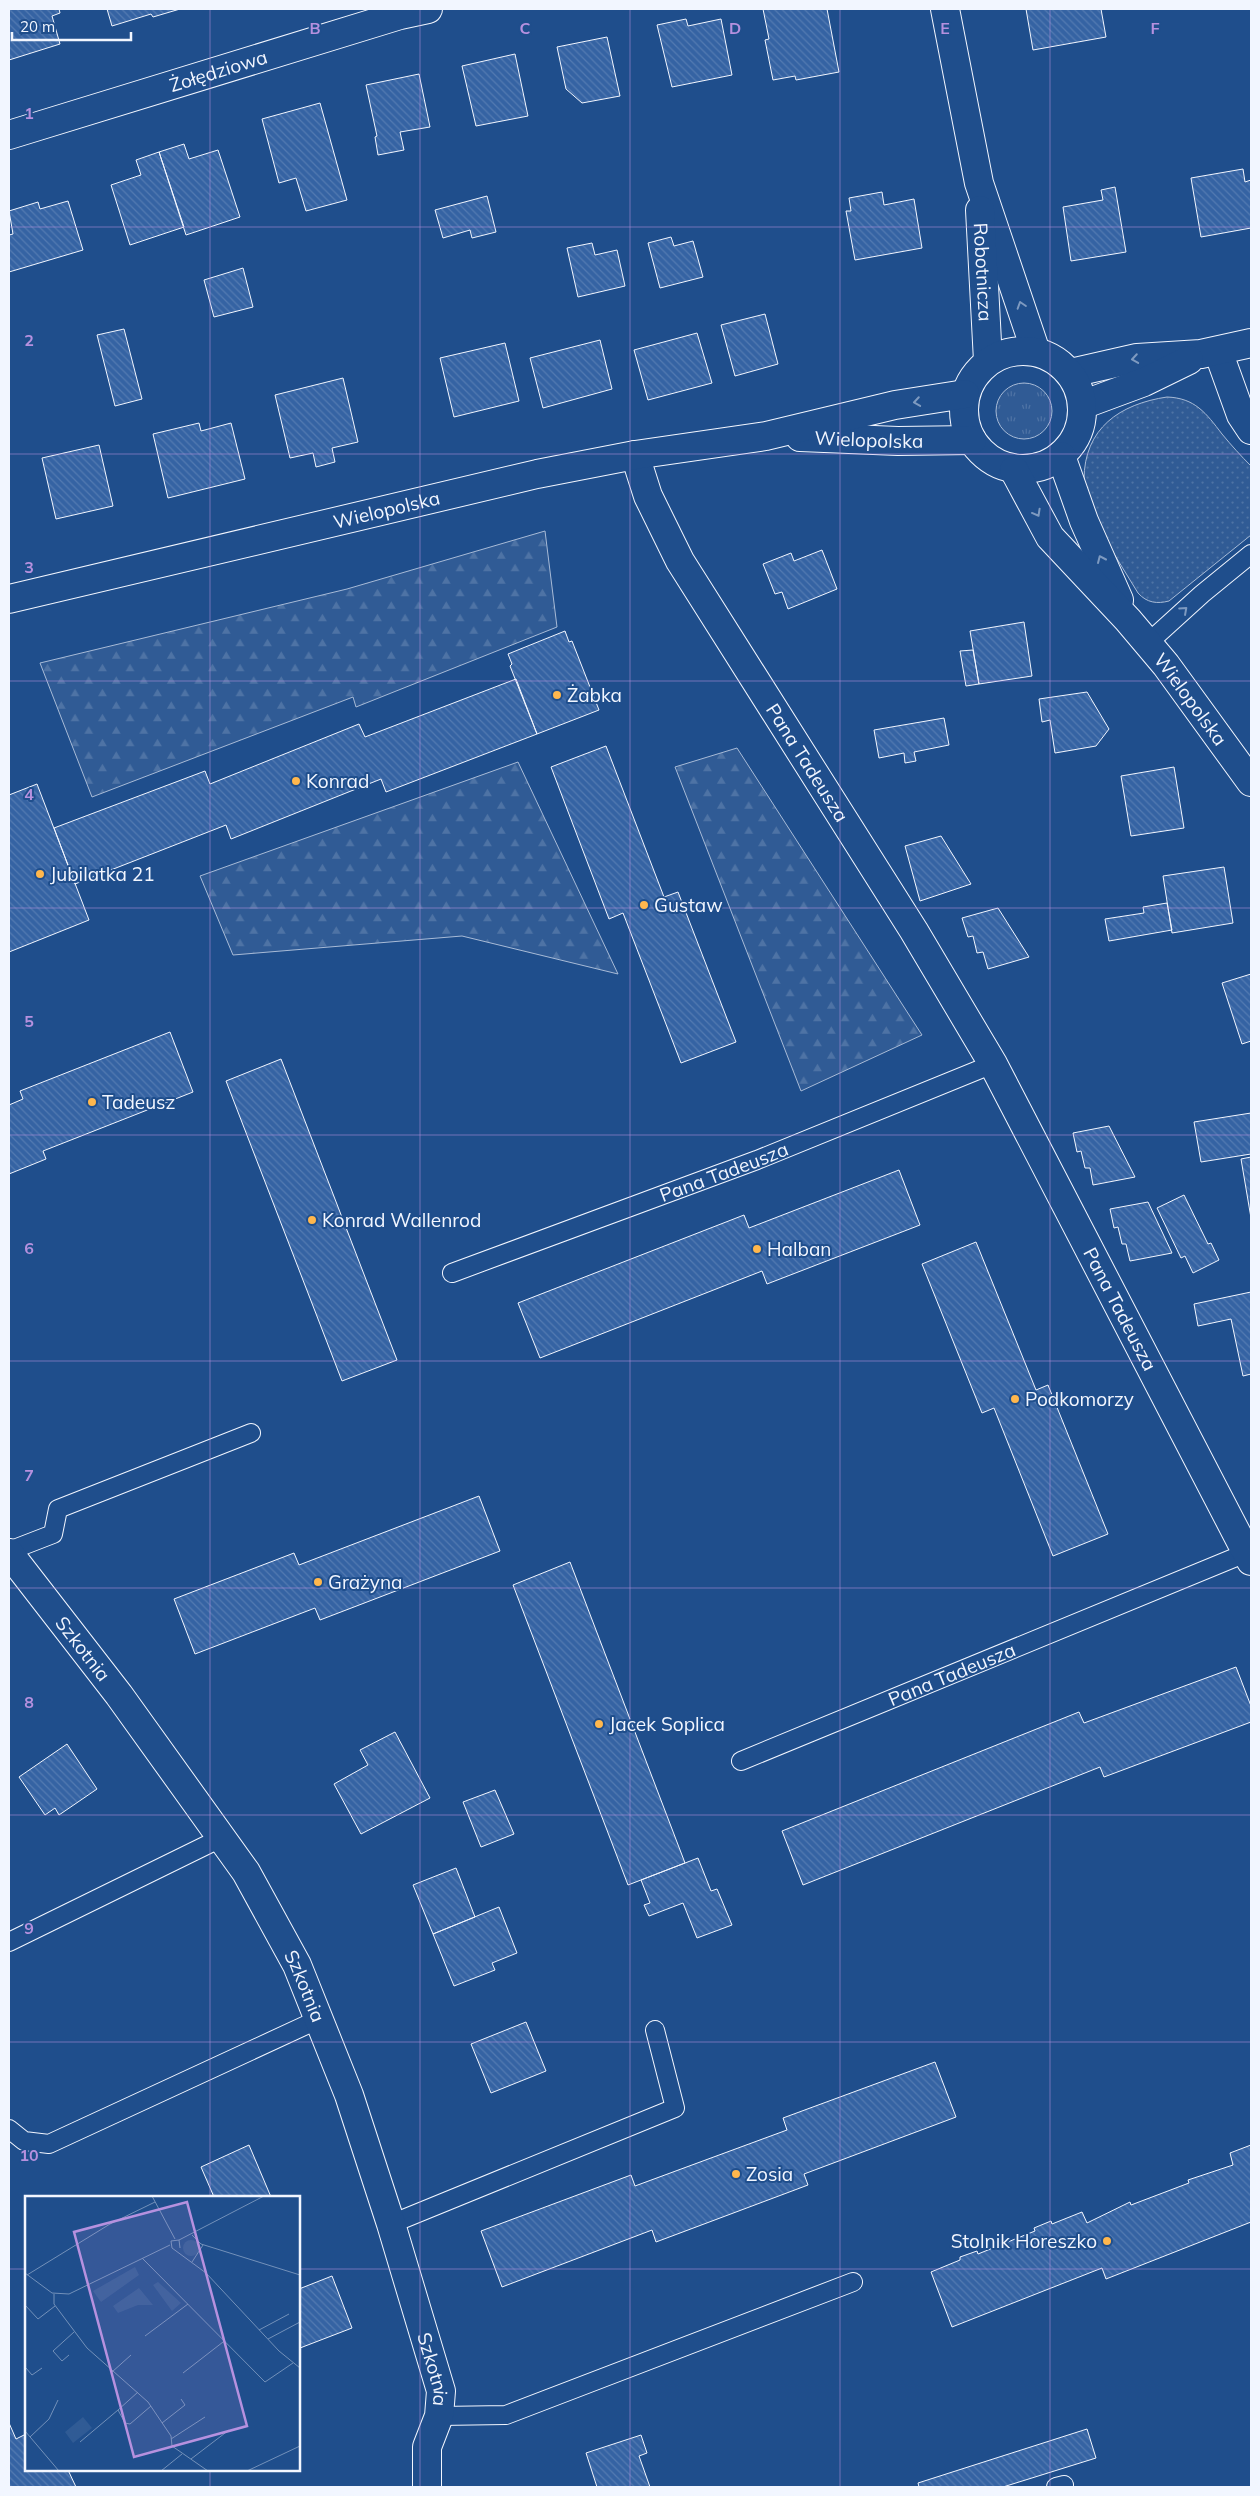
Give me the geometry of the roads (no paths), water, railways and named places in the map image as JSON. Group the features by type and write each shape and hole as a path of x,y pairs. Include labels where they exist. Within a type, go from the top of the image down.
{"street":[{"name":"Żołędziowa","path":"9,135 400,15 428,9"},
{"name":"Robotnicza","path":"945,9 979,183 1036,352"},
{"name":"Robotnicza","path":"979,183 988,361"},
{"path":"1070,373 1137,358 1210,353 1251,343"},
{"path":"1010,352 1036,352 1054,358 1070,373 1078,388 1082,405 1082,418 1079,431 1071,446 1060,456 1032,469 1014,470 992,461 979,450 972,440 964,419 965,394 973,376 988,361 1010,352"},
{"path":"1082,405 1144,382 1210,353"},
{"path":"1210,353 1241,415 1251,430"},
{"name":"Wielopolska","path":"9,599 435,497 635,455 766,436 895,405 965,394"},
{"name":"Wielopolska","path":"766,436 898,441 972,440"},
{"name":"Pana Tadeusza","path":"635,455 648,496 680,561 914,931 993,1064 1248,1557"},
{"name":"Wielopolska","path":"1060,456 1084,521 1128,620"},
{"name":"Wielopolska","path":"1014,470 1050,537 1148,643 1251,782"},
{"name":"Szkotnia","path":"9,1552 118,1695 246,1872 297,1965 317,2020 349,2094 391,2224 441,2391 439,2416 427,2447 427,2487"}],"lane":[{"path":"1148,643 1202,594 1251,554"},
{"name":"Pana Tadeusza","path":"452,1273 757,1160 993,1064"},
{"name":"Szkotnia","path":"9,1552 53,1534 58,1509 251,1433"},
{"name":"Pana Tadeusza","path":"741,1761 1248,1557"},
{"path":"9,1942 221,1838"},
{"path":"9,2129 24,2141 49,2144 317,2020"},
{"path":"391,2224 675,2108 655,2030"},
{"path":"439,2416 506,2415 852,2282"}],"place":[{"name":"Żabka","path":"557,695"},
{"name":"Konrad","path":"296,781"},
{"name":"Jubilatka 21","path":"40,874"},
{"name":"Gustaw","path":"644,905"},
{"name":"Tadeusz","path":"92,1102"},
{"name":"Konrad Wallenrod","path":"312,1220"},
{"name":"Halban","path":"757,1249"},
{"name":"Podkomorzy","path":"1015,1399"},
{"name":"Grażyna","path":"318,1582"},
{"name":"Jacek Soplica","path":"599,1724"},
{"name":"Zosia","path":"736,2174"},
{"name":"Stolnik Horeszko","path":"1107,2241"}]}
